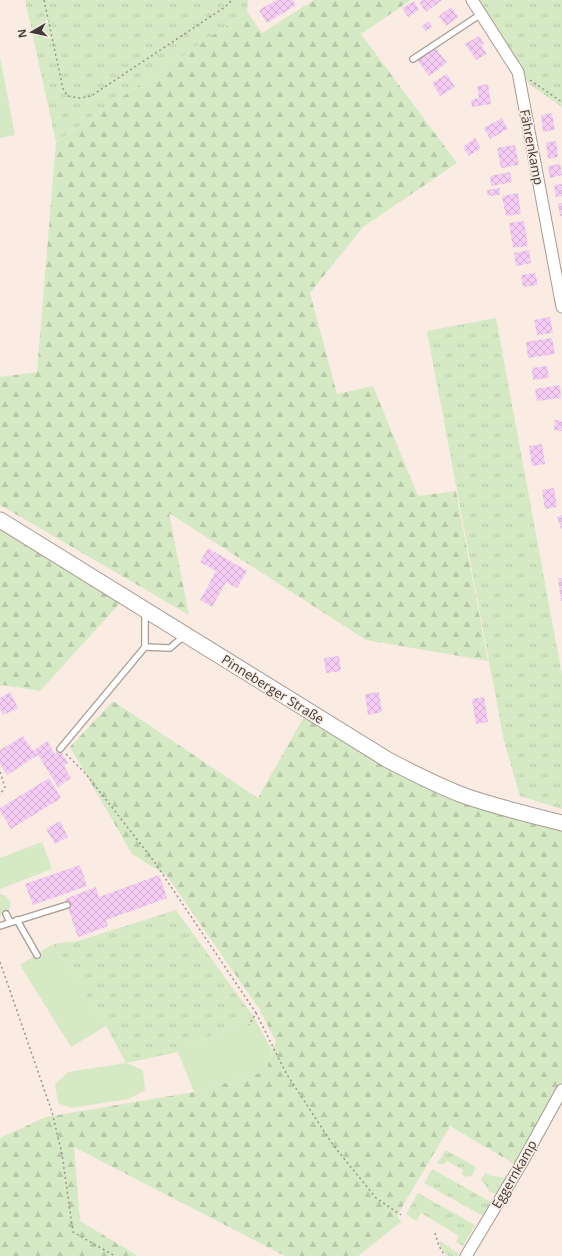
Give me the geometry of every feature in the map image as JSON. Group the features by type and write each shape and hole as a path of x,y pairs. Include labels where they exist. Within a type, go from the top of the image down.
{"main road":[{"name":"Pinneberger Straße","path":"0,520 145,608 374,751 422,778 492,805 562,824"}],"street":[{"name":"Fährenkamp","path":"472,0 518,72 562,307"},
{"name":"Eggernkamp","path":"466,1256 520,1166 562,1090"}],"lane":[{"path":"413,59 481,14"},
{"path":"60,748 145,647 145,608"},
{"path":"145,647 170,648 186,635"},
{"path":"0,926 67,904"},
{"path":"6,914 10,922"},
{"path":"17,920 37,955"}],"path":[{"path":"44,0 63,89 68,96 80,98 91,96 225,7 232,0"},
{"path":"518,72 562,102"},
{"path":"60,748 86,774 153,860 256,1013 286,1073 333,1146 376,1198 401,1214"},
{"path":"0,772 5,787 0,795"},
{"path":"0,962 52,1112 62,1154 73,1232 115,1256"},
{"path":"249,1025 256,1013"},
{"path":"435,1233 439,1246 445,1256"}],"green space":[{"path":"25,0 248,0 247,12 56,142"},
{"path":"314,0 411,0 361,34 457,163 363,227 310,293 337,394 373,386 418,496 456,491 488,661 366,640 169,513 189,615 0,505 0,377 37,372 56,142 247,12 262,33"},
{"path":"476,0 562,0 562,107 529,84"},
{"path":"0,57 15,135 0,138"},
{"path":"496,318 562,675 562,809 520,796 504,741 427,331"},
{"path":"0,530 120,603 40,691 3,685 0,686"},
{"path":"113,701 258,798 305,715 475,799 562,828 562,1082 516,1165 450,1126 397,1216 401,1222 358,1256 285,1256 74,1147 80,1221 138,1256 0,1256 0,1138 46,1117 194,1092 266,1071 276,1042 260,1010 167,876 132,854 70,747"},
{"path":"42,842 52,869 0,889 0,858"},
{"path":"0,894 6,896 11,903 9,911 0,916"},
{"path":"176,910 253,1016 178,1052 126,1063 106,1026 53,944 78,941"},
{"path":"53,944 106,1026 71,1047 20,965"},
{"path":"253,1016 272,1050 266,1071 194,1092 178,1052"},
{"path":"126,1063 143,1070 145,1090 129,1099 71,1108 58,1103 55,1084 68,1072"},
{"path":"446,1150 476,1167 472,1175 466,1177 461,1174 463,1170 447,1161 444,1164 437,1163"},
{"path":"432,1169 491,1202 483,1216 424,1183"},
{"path":"485,1173 491,1176 508,1178 498,1194 489,1192 481,1180"},
{"path":"418,1193 475,1225 463,1246 456,1242 459,1236 421,1213 416,1221 406,1214"},
{"path":"439,1240 459,1254 458,1256 448,1256 442,1249"}],"building":[{"path":"277,0 293,0 296,5 267,23 259,10"},
{"path":"423,0 442,0 426,12 419,2"},
{"path":"414,1 419,10 408,17 402,8"},
{"path":"451,7 458,17 446,26 439,16"},
{"path":"429,21 432,27 425,31 422,26"},
{"path":"479,36 484,44 481,45 487,54 476,60 465,44"},
{"path":"435,47 447,63 429,76 417,60"},
{"path":"447,74 455,87 440,96 432,83"},
{"path":"488,84 491,104 472,107 471,100 479,98 477,86"},
{"path":"552,113 555,130 543,132 541,115"},
{"path":"502,118 508,129 490,139 484,128"},
{"path":"475,138 481,148 469,156 463,147"},
{"path":"556,141 558,157 548,159 546,142"},
{"path":"515,145 519,165 501,168 497,148"},
{"path":"560,164 562,175 550,178 548,166"},
{"path":"510,172 512,182 491,186 490,176"},
{"path":"562,184 562,196 556,197 554,185"},
{"path":"500,188 500,195 488,196 487,190"},
{"path":"518,193 521,214 506,216 502,196"},
{"path":"558,203 562,203 562,216 560,216"},
{"path":"524,221 528,246 513,248 509,223"},
{"path":"529,250 531,263 516,266 514,253"},
{"path":"535,273 538,285 523,287 521,275"},
{"path":"550,317 553,333 537,335 534,320"},
{"path":"552,338 555,354 528,358 526,342"},
{"path":"547,366 549,378 533,380 532,368"},
{"path":"560,385 561,398 537,401 535,389"},
{"path":"555,420 562,421 562,431 554,430"},
{"path":"542,444 545,464 532,466 529,446"},
{"path":"554,488 557,507 545,509 542,490"},
{"path":"562,515 562,528 561,529 557,517"},
{"path":"208,548 247,571 237,588 226,582 212,607 200,600 216,571 200,562"},
{"path":"558,578 562,578 562,601 561,601"},
{"path":"339,656 341,671 326,673 324,658"},
{"path":"10,692 18,708 3,715 0,709 0,698"},
{"path":"379,692 382,712 368,715 365,694"},
{"path":"484,697 488,722 476,724 472,699"},
{"path":"23,736 33,751 47,741 55,754 60,750 68,763 64,766 71,778 58,787 38,755 7,775 0,764 0,750"},
{"path":"49,778 61,798 11,829 0,811 0,808"},
{"path":"60,821 68,837 55,844 46,829"},
{"path":"80,865 87,886 33,905 25,884"},
{"path":"159,875 167,898 106,920 108,926 78,937 65,899 96,887 99,897"}]}
